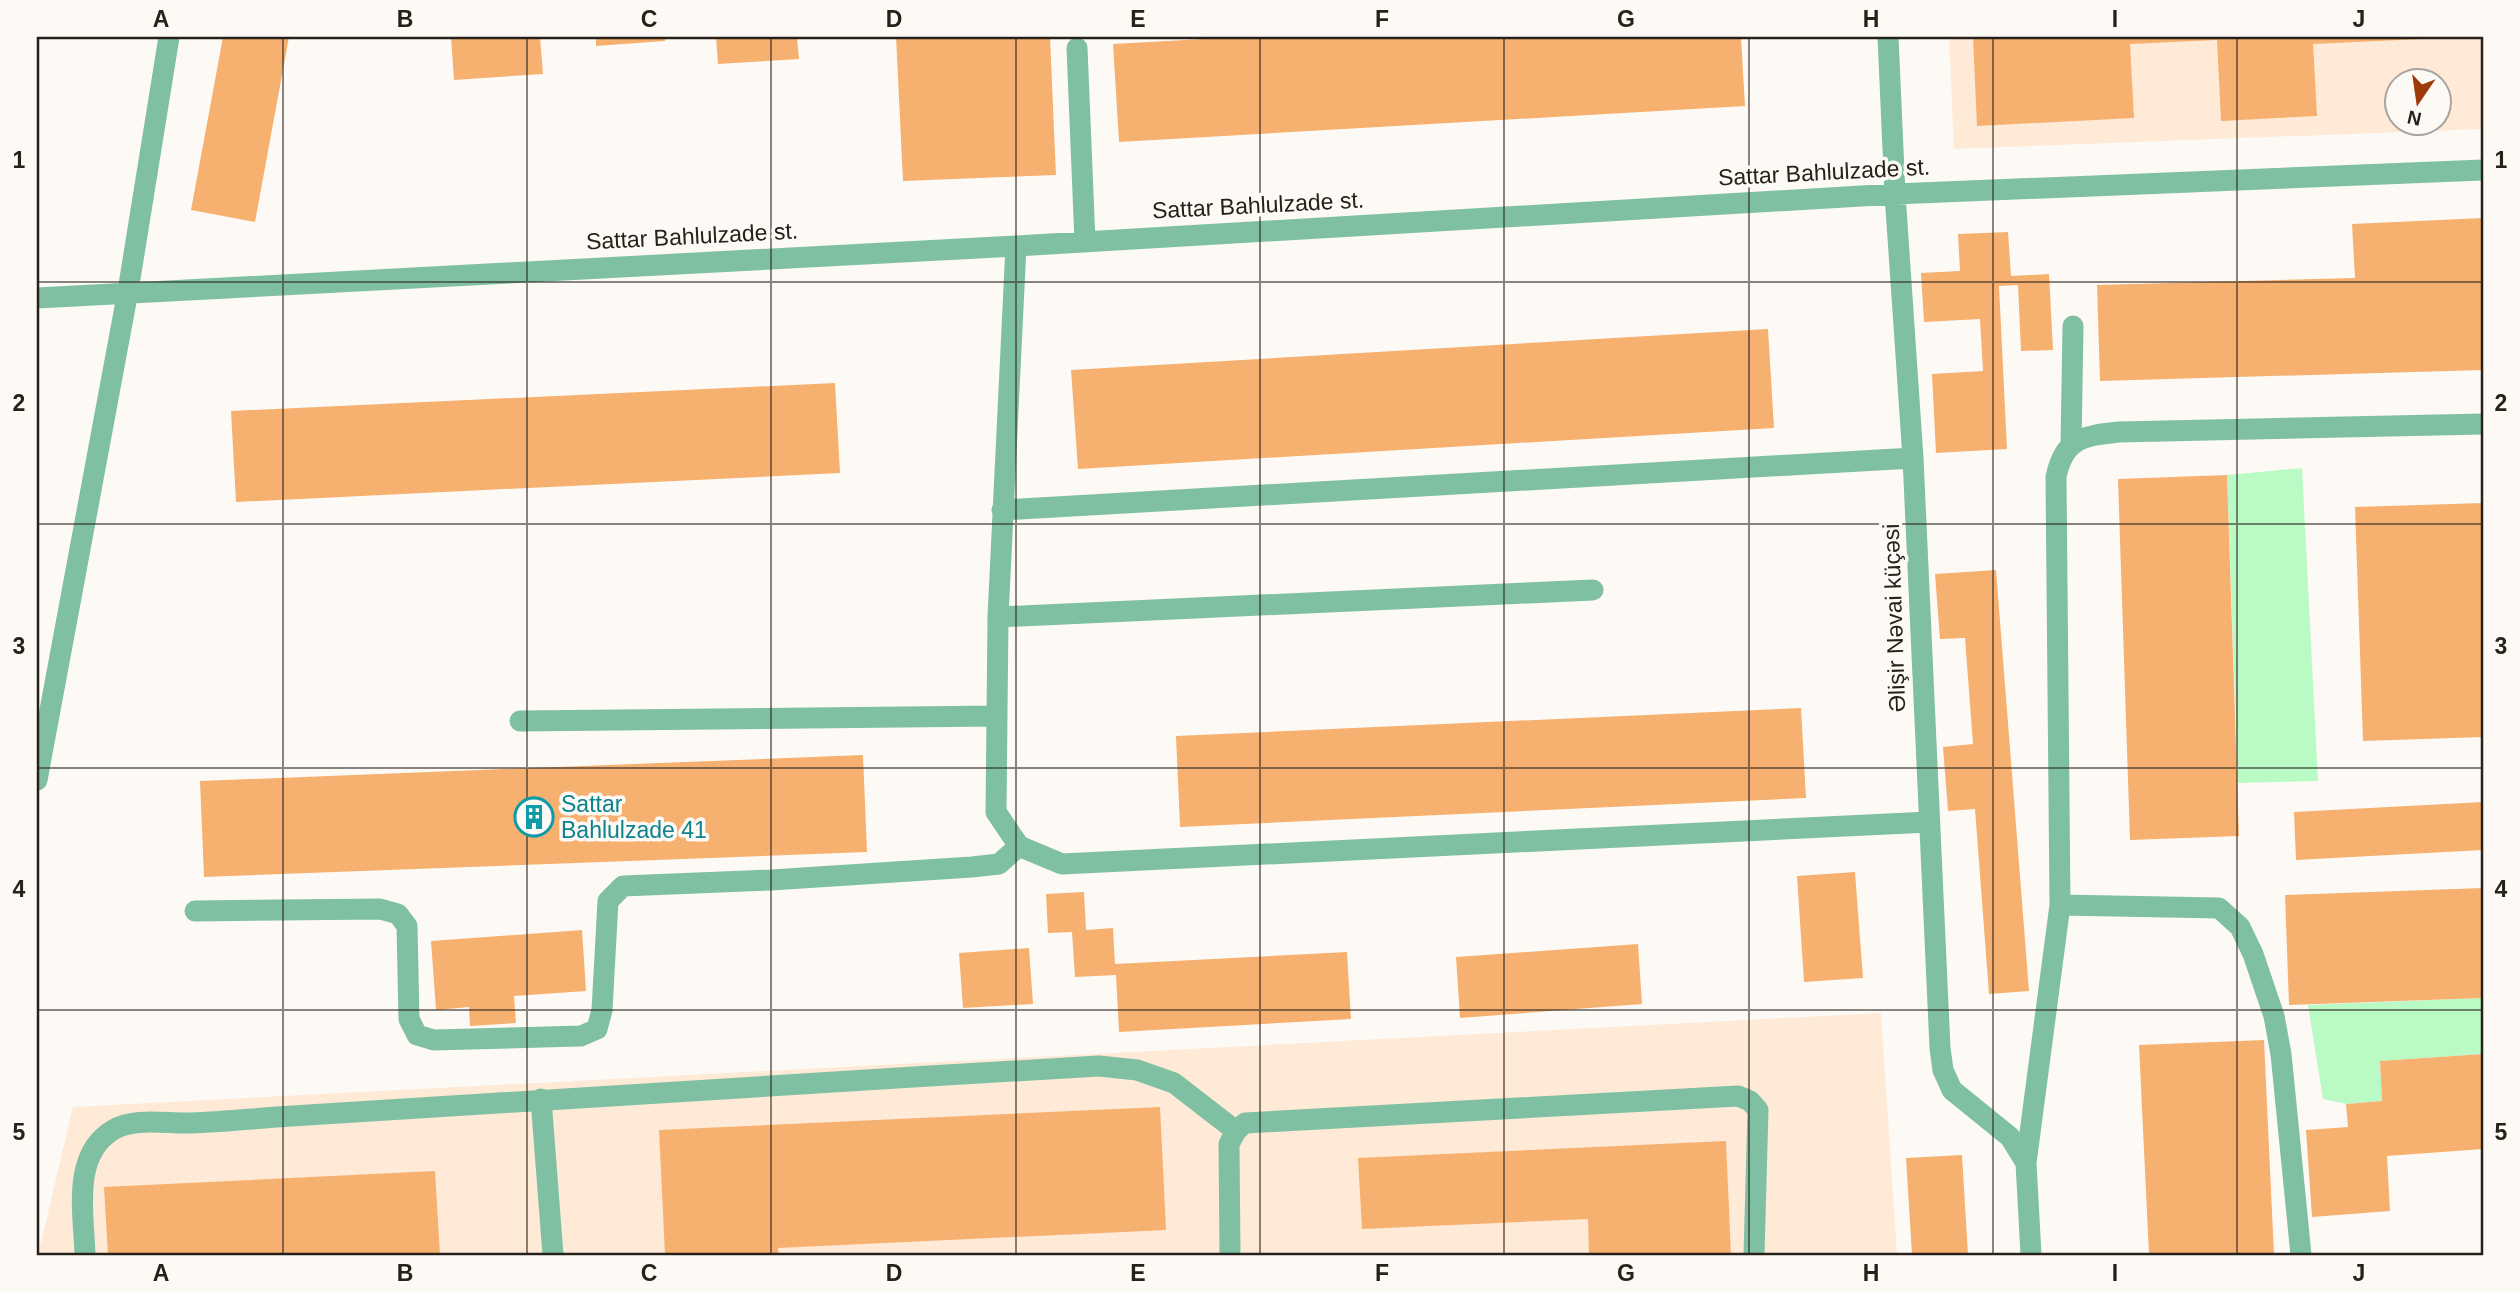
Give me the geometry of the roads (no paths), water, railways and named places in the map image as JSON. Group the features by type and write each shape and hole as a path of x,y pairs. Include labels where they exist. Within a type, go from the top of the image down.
{"street":[{"path":"37,780 128,291 169,37"},
{"name":"Əlişir Nəvai küçəsi","path":"1888,37 1895,194 1913,458 1938,1021 1943,1070 1951,1090 2010,1137 2025,1163"},
{"path":"1077,48 1085,242"},
{"name":"Sattar Bahlulzade st.","path":"37,298 128,291 1016,246 1895,194 2483,170"},
{"path":"1016,246 998,617 996,812 1019,846 1062,864 1929,822"},
{"path":"2071,445 2073,326"},
{"path":"2031,1255 2025,1163 2060,905 2056,477 2060,458 2071,445 2089,436 2119,432 2483,424"},
{"path":"1002,510 1913,458"},
{"path":"998,617 1593,590"},
{"path":"520,720 997,716"},
{"path":"195,911 380,909 398,914 407,926 409,1019 417,1035 434,1040 581,1036 597,1029 602,1010 608,901 623,886 972,867 999,864 1019,846"},
{"path":"2060,905 2219,908 2240,928 2253,954 2270,1004 2281,1054 2301,1255"},
{"path":"85,1255 83,1177 92,1151 106,1135 115,1128 130,1124 192,1123 1099,1066 1137,1070 1174,1083 1236,1131"},
{"path":"1230,1255 1229,1144 1236,1131 1245,1123 1738,1096 1750,1101 1758,1110 1754,1255"},
{"path":"541,1099 553,1255"}],"place":[{"name":"Sattar Bahlulzade 41","path":"534,817"}]}
